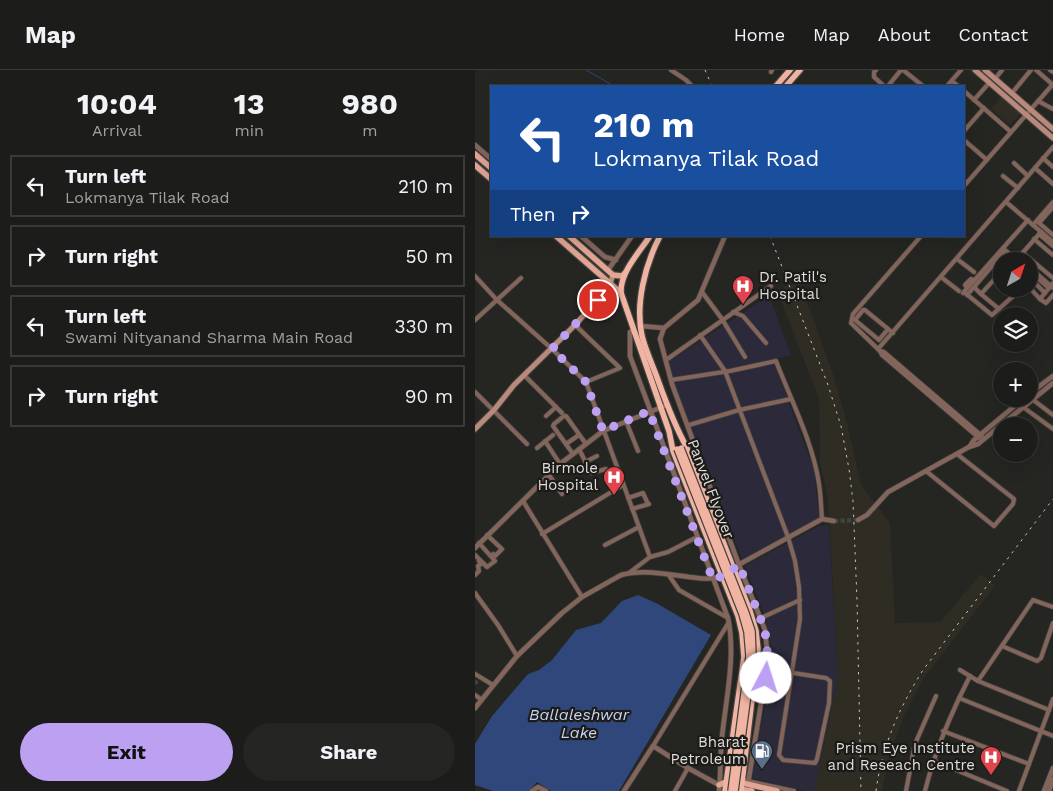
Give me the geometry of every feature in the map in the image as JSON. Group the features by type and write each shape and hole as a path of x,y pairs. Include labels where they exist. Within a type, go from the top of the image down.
{"highway":[{"path":"777,85 790,70"},
{"path":"787,85 800,70"},
{"path":"649,237 625,273 621,283 621,293 669,431 673,451 740,624 744,649 727,780 724,789"},
{"path":"660,237 645,278 640,308 642,337 753,621 758,649 745,787"},
{"name":"Panvel Flyover","path":"676,428 679,448 742,614 747,632 749,656 724,789"},
{"name":"Panvel Flyover","path":"669,431 679,448 752,631 753,657 745,787"}],"main road":[{"path":"975,70 1053,138"},
{"path":"985,70 1053,129"},
{"path":"475,154 490,167"},
{"path":"475,165 490,178"},
{"path":"558,237 621,293"},
{"path":"570,237 611,272 622,276 625,273"},
{"path":"475,429 495,410 514,385 575,325 611,284 611,272"},
{"path":"727,780 745,787"},
{"path":"724,789 745,787 777,791"}],"street":[{"path":"876,70 874,77 883,85"},
{"path":"894,70 901,71 922,85"},
{"path":"948,85 961,70"},
{"path":"995,79 1003,70"},
{"path":"1011,93 1031,70"},
{"path":"1036,70 1052,83"},
{"path":"674,71 691,85"},
{"path":"889,85 901,71"},
{"path":"965,185 1038,101 1052,83 1053,78"},
{"path":"951,81 957,85"},
{"path":"974,100 989,82"},
{"path":"965,92 1011,132"},
{"path":"1038,101 1053,108"},
{"path":"965,130 983,108"},
{"path":"965,141 987,160"},
{"path":"475,145 490,158"},
{"path":"879,350 1053,147"},
{"path":"1043,158 1053,167"},
{"path":"1014,163 1028,176"},
{"path":"1035,168 1053,184"},
{"path":"1003,176 1017,188"},
{"path":"1006,202 1028,220 1053,246"},
{"path":"1053,202 1039,223 1053,235"},
{"path":"1033,225 1046,213"},
{"path":"964,292 974,287 1028,220"},
{"path":"1049,231 1053,226"},
{"path":"1024,252 1040,233"},
{"path":"1040,233 1053,242"},
{"path":"582,237 605,257 616,260"},
{"path":"611,272 616,260 632,237"},
{"path":"725,237 702,292 694,304 664,328 660,338 671,380 765,630 767,669 745,787 794,791"},
{"path":"888,329 877,339 855,320 862,308 920,237"},
{"path":"1034,240 1053,255"},
{"path":"964,292 1004,251"},
{"path":"957,258 974,272"},
{"path":"1038,266 1053,278"},
{"path":"1038,275 1051,286"},
{"path":"475,276 497,300 586,382 623,484 630,497 650,557"},
{"path":"941,277 964,292 990,315 993,313"},
{"path":"475,320 521,278"},
{"path":"1038,280 1051,286"},
{"path":"981,294 993,281"},
{"path":"666,360 771,286"},
{"path":"1038,286 1045,293"},
{"path":"1051,286 1040,298 1046,303 1053,295"},
{"path":"974,287 997,307"},
{"path":"702,292 722,319 745,357"},
{"path":"1001,307 1011,298"},
{"path":"920,301 925,305"},
{"path":"862,308 893,333"},
{"path":"862,308 853,314 851,323 882,355 981,438"},
{"path":"733,312 743,316 766,343"},
{"path":"575,325 620,368 586,382"},
{"path":"641,326 664,328"},
{"path":"633,331 630,332 629,336 630,356 728,620 731,642 721,750 724,789"},
{"path":"700,335 725,371 789,537 795,561 801,620 793,673 780,757 783,760 815,763 831,684 826,678 793,673 767,669"},
{"path":"671,380 776,361 815,467 819,485 822,519"},
{"path":"525,376 562,413"},
{"path":"1038,392 1053,376"},
{"path":"1038,394 1053,383"},
{"path":"475,392 527,444"},
{"path":"689,424 739,410 791,399"},
{"path":"1038,403 1053,415"},
{"path":"475,548 560,464 603,431 667,405"},
{"path":"546,416 556,407"},
{"path":"858,520 867,515 888,492 969,448 1014,407"},
{"path":"981,438 1025,408 1053,430"},
{"path":"573,454 553,425 564,416 586,444"},
{"path":"626,421 638,451"},
{"path":"537,448 553,434"},
{"path":"566,444 579,435"},
{"path":"545,442 560,464"},
{"path":"579,449 592,474 605,469"},
{"path":"924,473 994,526 1013,504 1014,499 957,454"},
{"path":"585,462 597,456"},
{"path":"549,475 562,494"},
{"path":"542,534 623,484"},
{"path":"630,497 643,493 648,504 634,508"},
{"path":"523,501 582,597"},
{"path":"475,708 517,656 562,613 582,597 621,575 628,573 668,574 713,580 822,519 834,521"},
{"path":"605,545 639,527"},
{"path":"480,542 495,556 501,550 487,535"},
{"path":"628,573 650,557 668,552 697,537"},
{"path":"475,556 487,567 495,561 480,542"},
{"path":"475,556 481,564 478,566 479,571 475,575"},
{"path":"668,574 679,590 728,620"},
{"path":"475,593 498,624 517,656"},
{"path":"761,618 800,600"},
{"path":"978,681 1033,600 1053,608"},
{"path":"624,791 728,620"},
{"path":"1002,646 1034,661 1039,660 1053,622"},
{"path":"960,670 978,681 1049,710"},
{"path":"925,791 932,760 943,731 970,676"},
{"path":"478,677 493,685"},
{"path":"475,695 482,700"},
{"path":"906,791 915,744 936,696"},
{"path":"959,698 1053,736"},
{"path":"1019,791 1053,699"},
{"path":"943,731 1029,764"},
{"path":"653,746 724,789"},
{"path":"932,760 1007,791"},
{"path":"675,791 688,768"},
{"path":"1049,791 1053,768"},
{"path":"1045,791 1052,778"},
{"path":"532,791 538,787 547,791"}],"shaded area":[{"path":"1001,97 1021,113 1010,125 991,109"},
{"path":"800,282 834,377 861,485 890,523 895,623 940,622 981,574 995,586 923,679 906,711 890,754 882,791 814,791 838,677 828,498 820,461 819,399 777,290"},
{"path":"769,296 791,355 773,360 814,470 819,519 742,559 674,383 669,361"},
{"path":"829,525 838,677 814,791 805,791 752,778 772,663 770,640 764,614 745,566 819,526"}],"water":[{"name":"Ballaleshwar Lake","path":"638,595 656,603 711,635 619,791 551,791 537,782 529,791 493,791 475,785 475,744 492,716 528,674 539,670 552,660 576,630 601,623 622,601"}],"waterway":[{"path":"586,70 612,85"}],"tunnel":[{"path":"834,521 858,520"},
{"path":"475,684 478,679"}],"railway":[{"path":"705,70 712,85"},
{"path":"770,237 828,385 841,426 849,469 853,501 857,600 861,791"},
{"path":"876,791 887,743 899,713 914,684 1053,499"}],"place":[{"name":"Dr. Patil's Hospital","path":"743,305"},
{"name":"Birmole Hospital","path":"614,496"},
{"name":"Bharat Petroleum","path":"762,770"},
{"name":"Prism Eye Institute and Reseach Centre","path":"991,776"}],"route":[{"path":"598,300 552,349 586,382 603,431 649,411 713,580 739,565 754,598 767,642 766,678"}]}
